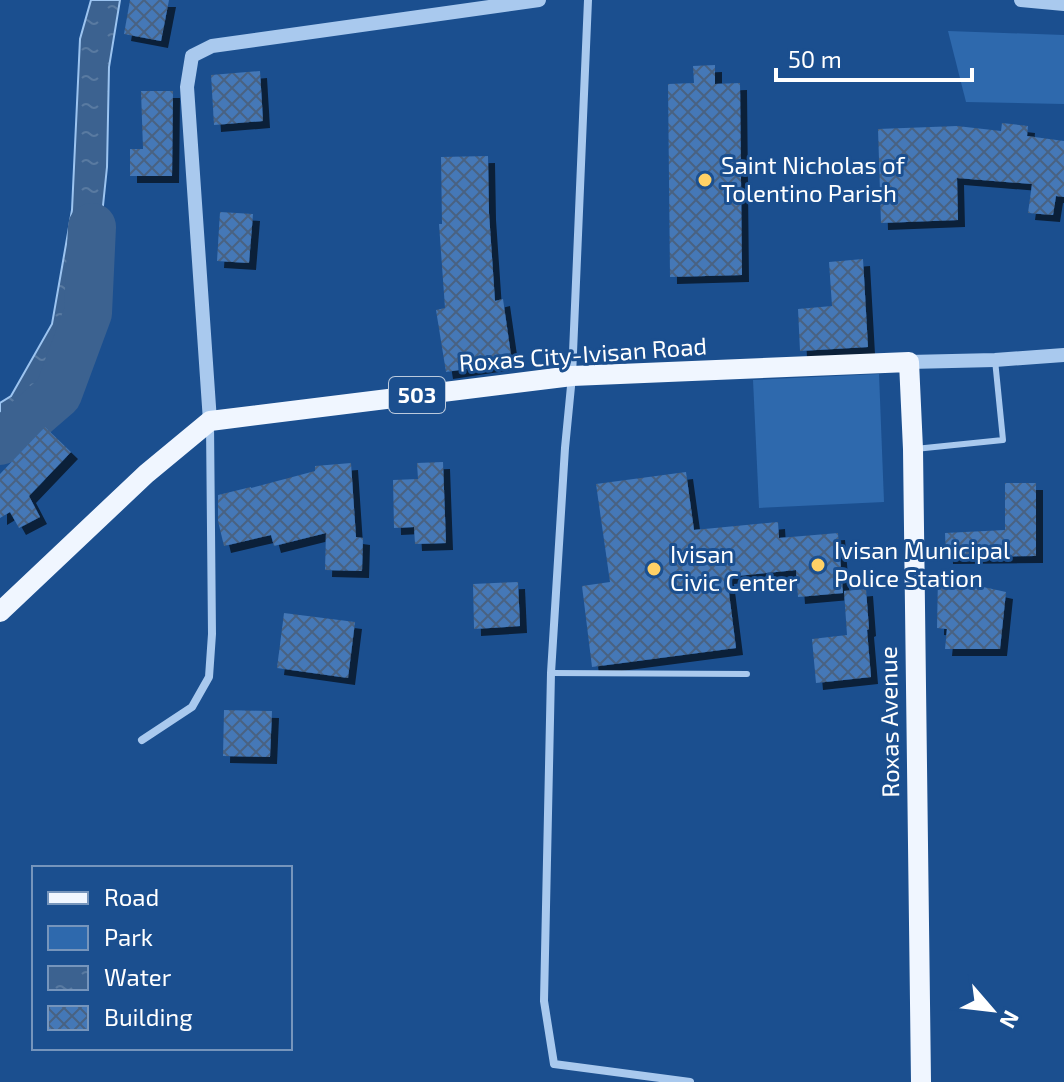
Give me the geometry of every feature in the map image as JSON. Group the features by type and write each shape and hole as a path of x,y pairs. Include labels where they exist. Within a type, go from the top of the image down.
{"main road":[{"name":"Roxas City-Ivisan Road","path":"210,421 572,376 909,362"},
{"name":"Roxas Avenue","path":"909,362 913,449 921,1082"},
{"path":"0,612 146,474 210,421"}],"street":[{"path":"142,740 192,707 209,677 212,634 210,421 187,87 192,56 212,46 539,0"},
{"path":"588,0 572,376 551,673 544,1001 554,1064 690,1082"},
{"path":"1021,0 1064,4"},
{"path":"909,362 1064,355"}],"lane":[{"path":"913,449 1003,440 995,360"},
{"path":"551,673 747,674"}],"green space":[{"path":"948,31 1064,35 1064,104 966,102"},
{"path":"879,374 884,502 759,508 753,380"}],"water":[{"path":"91,0 120,0 109,67 107,167 99,244 75,369 45,416 0,460 0,403 11,396 52,324 72,210 80,39"}],"building":[{"path":"130,0 169,0 161,41 124,34"},
{"name":"Saint Nicholas of Tolentino Parish","path":"715,65 715,84 740,83 742,275 670,277 668,84 694,83 693,66"},
{"path":"260,71 263,121 214,125 211,75"},
{"path":"141,91 173,91 172,176 130,176 130,149 143,149"},
{"path":"1002,123 1028,126 1027,136 1064,141 1064,197 1056,196 1053,215 1028,213 1032,184 957,178 958,220 881,223 878,129 957,126 1001,131"},
{"path":"488,156 495,301 503,299 512,362 446,372 436,310 445,308 439,224 442,224 441,157"},
{"path":"220,212 253,214 249,263 217,261"},
{"path":"863,259 868,347 800,351 798,309 832,306 829,262"},
{"path":"45,427 71,452 29,496 40,517 19,528 10,512 0,518 0,474"},
{"path":"443,462 446,543 415,544 414,527 394,528 393,480 418,479 417,463"},
{"path":"351,463 356,537 363,538 362,571 325,570 326,533 274,546 271,535 224,546 218,521 218,495 315,471 315,466"},
{"name":"Ivisan Civic Center","path":"686,472 694,530 778,522 779,538 838,533 843,593 798,597 796,570 727,577 736,648 592,667 582,586 610,582 596,484"},
{"path":"1005,483 1036,483 1036,556 946,557 945,533 1005,530"},
{"path":"938,577 1006,592 1000,649 945,649 947,629 937,628"},
{"path":"518,582 520,626 474,629 473,584"},
{"path":"866,589 871,677 816,683 812,639 847,635 844,591"},
{"path":"284,613 355,622 348,678 277,668"},
{"path":"224,710 272,711 270,757 223,756"}],"waterway":[{"path":"0,441 58,394 88,313 92,227"}],"place":[{"name":"Saint Nicholas of Tolentino Parish","path":"705,180"},
{"name":"Ivisan Municipal Police Station","path":"818,565"},
{"name":"Ivisan Civic Center","path":"654,569"}]}
